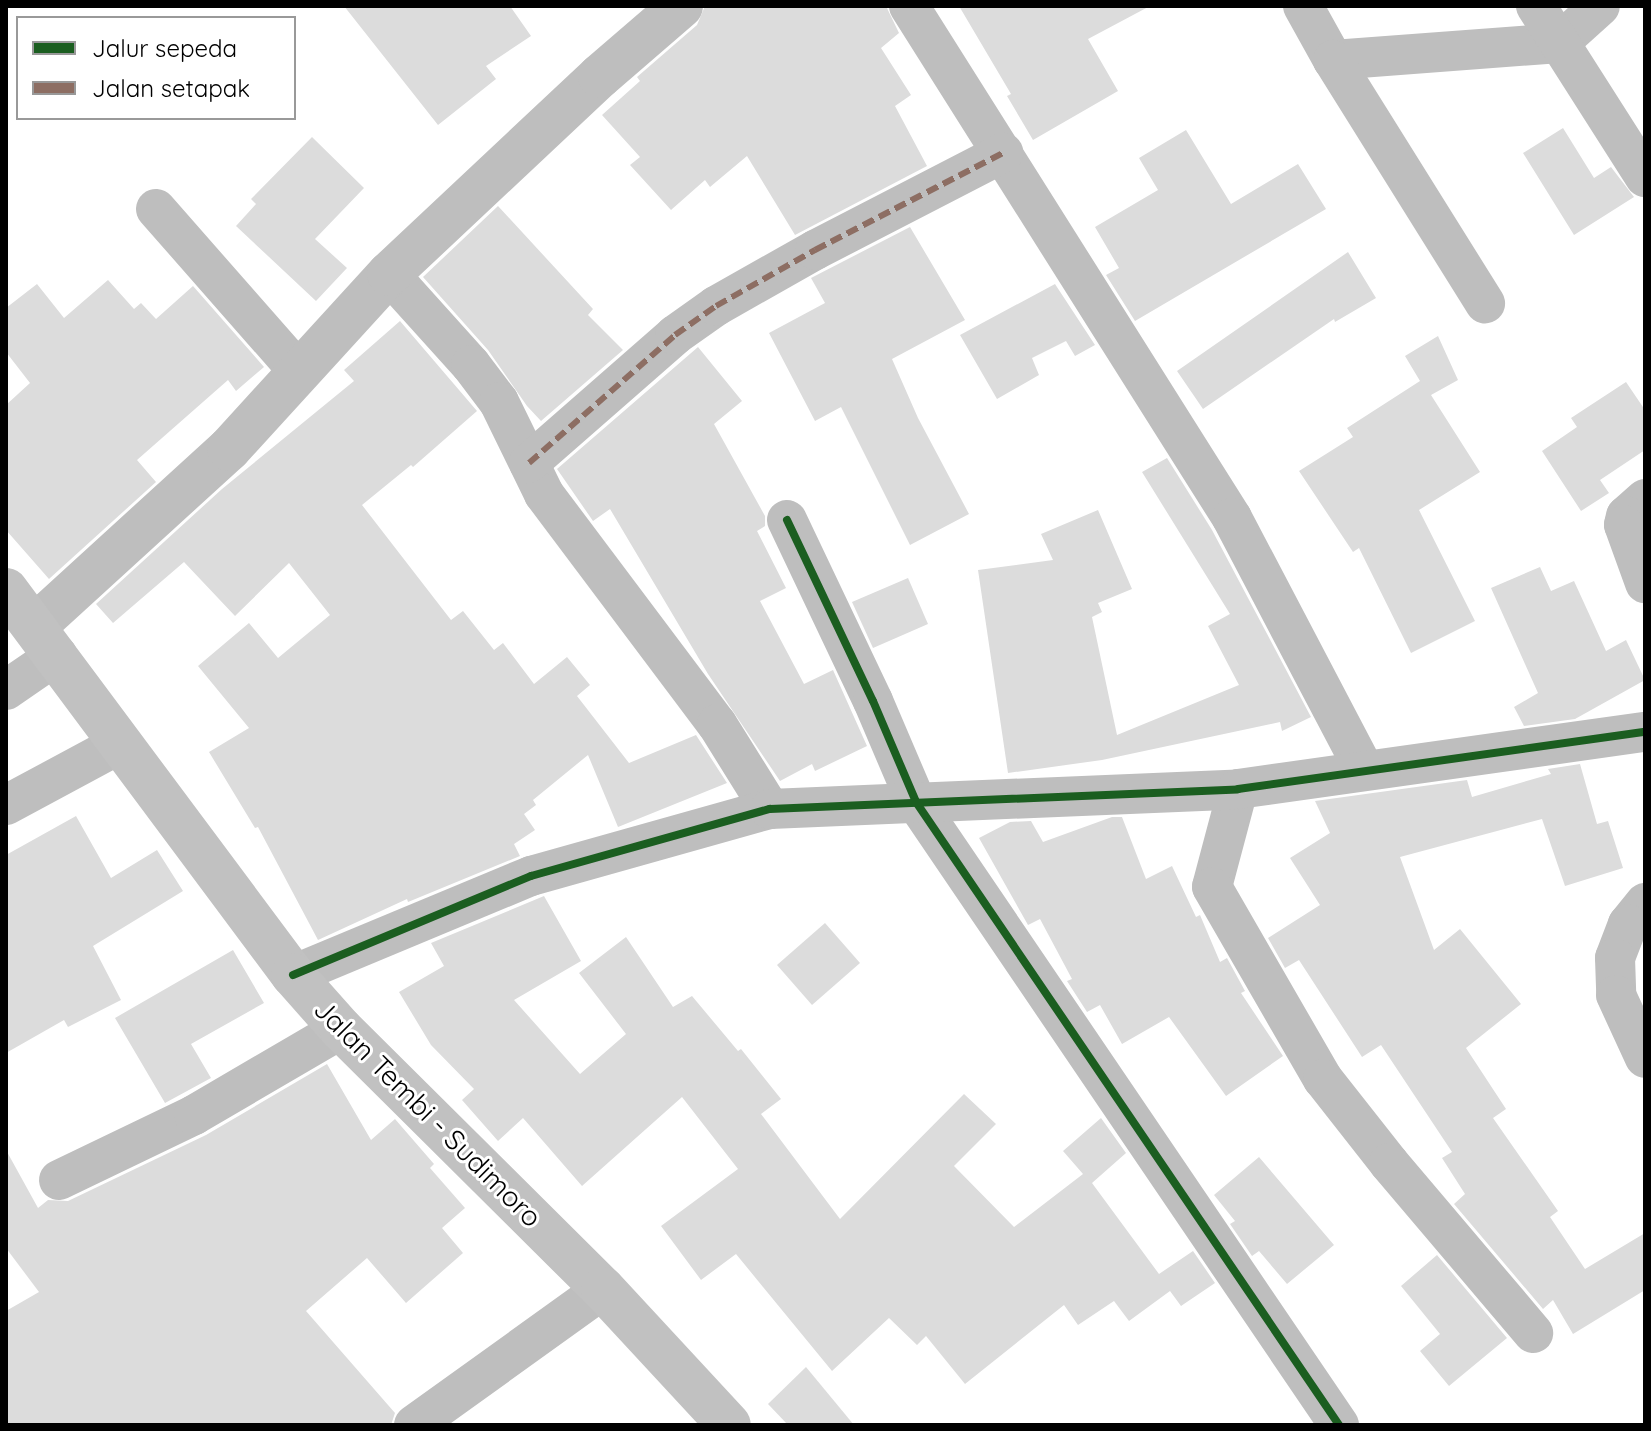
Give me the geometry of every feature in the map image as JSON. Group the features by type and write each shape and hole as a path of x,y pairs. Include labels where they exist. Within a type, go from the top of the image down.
{"main road":[{"name":"Jalan Tembi - Sudimoro","path":"6,590 46,640 118,745 293,975 341,1029 603,1289 729,1425"}],"street":[{"path":"6,690 46,640 229,449 389,274 600,76 681,6"},
{"path":"909,6 1232,518 1364,769"},
{"path":"1303,6 1333,60 1485,303"},
{"path":"1536,6 1645,177"},
{"path":"1333,60 1559,43 1600,6"},
{"path":"529,463 675,335 705,313 803,256 1003,153"},
{"path":"156,209 299,372"},
{"path":"389,274 471,365 499,402 544,494 717,724 770,809"},
{"path":"1645,499 1626,516 1624,525 1645,583"},
{"path":"787,520 873,701 916,802 1339,1425"},
{"path":"293,975 531,876 770,809 1238,789 1645,732"},
{"path":"6,805 118,745"},
{"path":"1238,789 1212,887 1323,1079 1389,1163 1533,1333"},
{"path":"1645,903 1628,924 1615,958 1616,995 1645,1058"},
{"path":"59,1180 194,1115 341,1029"},
{"path":"414,1425 603,1289"}],"building":[{"path":"344,6 510,6 531,36 486,66 496,79 438,125"},
{"path":"705,6 886,6 899,33 881,48 911,95 895,106 927,166 795,235 747,156 710,187 705,180 671,210 630,165 640,157 602,115 640,81 637,77 697,25"},
{"path":"959,6 1150,6 1088,39 1118,91 1033,140 1007,96 1011,94"},
{"path":"1563,128 1594,178 1611,167 1634,197 1574,235 1523,153"},
{"path":"1186,130 1231,204 1298,164 1326,209 1135,321 1106,275 1119,268 1095,227 1158,190 1139,158"},
{"path":"312,137 364,188 315,239 347,268 316,301 236,226 256,204 251,199"},
{"path":"498,206 593,309 588,315 623,350 541,421 488,350 423,277"},
{"path":"910,227 965,320 892,359 918,418 969,514 910,545 841,407 815,421 769,333 825,303 811,278"},
{"path":"1348,252 1376,298 1335,322 1334,319 1203,409 1177,371"},
{"path":"108,280 134,309 141,303 156,319 193,286 264,367 236,391 228,380 137,460 156,482 49,579 6,530 6,405 30,383 6,352 6,308 37,284 64,318"},
{"path":"1055,284 1095,345 1075,356 1066,341 1032,358 1039,375 997,399 960,335"},
{"path":"400,321 477,411 413,467 411,465 362,505 451,620 463,611 494,650 503,643 534,684 567,657 590,685 577,696 629,763 696,735 727,783 618,827 588,755 533,800 536,805 524,814 535,830 514,844 520,856 408,902 407,899 318,940 258,827 255,828 209,752 249,728 198,666 249,623 278,658 330,615 289,563 235,616 184,562 113,623 96,604 222,489 354,381 344,370"},
{"path":"1438,336 1458,380 1431,395 1480,472 1419,510 1475,621 1411,653 1359,548 1353,552 1299,471 1353,437 1347,428 1420,381 1405,356"},
{"path":"698,347 742,401 714,424 765,516 765,526 757,531 786,588 760,601 804,684 833,670 867,746 815,771 812,764 780,781 708,674 610,509 593,521 557,469"},
{"path":"1626,382 1645,410 1645,450 1600,480 1609,493 1581,511 1542,451 1577,427 1571,418"},
{"path":"1167,458 1212,530 1311,717 1282,731 1280,722 1102,760 1008,773 978,570 1053,560 1041,534 1098,510 1132,589 1098,603 1102,612 1092,617 1117,735 1239,685 1208,626 1230,614 1142,472"},
{"path":"1540,567 1551,591 1574,581 1606,651 1626,640 1645,680 1575,719 1524,726 1514,707 1538,693 1491,588"},
{"path":"908,578 928,624 873,648 852,602"},
{"path":"1580,764 1597,824 1608,821 1623,868 1565,886 1542,819 1400,857 1434,950 1460,929 1521,1004 1466,1048 1506,1109 1493,1118 1558,1211 1550,1217 1585,1269 1645,1233 1645,1290 1573,1334 1553,1300 1543,1309 1454,1204 1465,1194 1442,1158 1452,1152 1381,1045 1362,1057 1299,960 1285,968 1268,938 1320,905 1290,858 1330,833 1315,801 1467,780 1472,797 1551,774 1548,769"},
{"path":"76,816 111,878 157,850 183,891 93,946 121,1000 68,1027 64,1020 6,1053 6,855"},
{"path":"1112,817 1122,817 1146,879 1172,866 1196,917 1200,915 1220,962 1227,958 1245,991 1241,993 1283,1056 1226,1096 1169,1017 1122,1044 1100,1005 1087,1012 1067,981 1072,979 1040,919 1028,925 979,838 1010,822 1031,821 1043,842"},
{"path":"544,896 581,961 514,1000 580,1074 626,1034 579,973 626,937 673,1007 692,996 738,1051 741,1049 781,1099 761,1114 840,1219 964,1094 996,1124 954,1166 1014,1227 1083,1174 1063,1151 1101,1118 1126,1153 1092,1183 1159,1274 1193,1251 1215,1283 1181,1306 1170,1291 1129,1321 1114,1301 1078,1325 1064,1305 965,1384 926,1336 917,1345 889,1318 832,1371 736,1254 701,1280 661,1226 738,1169 682,1097 582,1186 523,1118 498,1141 462,1100 474,1089 431,1045 399,992 444,966 431,943"},
{"path":"825,923 860,963 812,1005 777,965"},
{"path":"233,950 264,1003 191,1044 211,1078 165,1103 115,1018"},
{"path":"327,1064 371,1140 395,1119 434,1164 430,1168 465,1208 442,1228 463,1253 406,1303 367,1258 306,1311 395,1413 391,1425 6,1425 6,1311 39,1292 6,1248 6,1150 38,1208 48,1200 68,1201 206,1135"},
{"path":"1259,1157 1334,1245 1287,1284 1259,1251 1252,1256 1230,1224 1235,1221 1214,1195"},
{"path":"1437,1255 1507,1338 1449,1386 1420,1351 1440,1334 1401,1286"},
{"path":"806,1367 854,1425 788,1425 768,1404"}],"marked path":[{"path":"529,463 675,335 716,306 815,250 1003,153"}],"cycle path":[{"path":"787,520 873,701 916,802 1339,1425"},
{"path":"293,975 531,876 770,809 1238,789 1645,732"}]}
